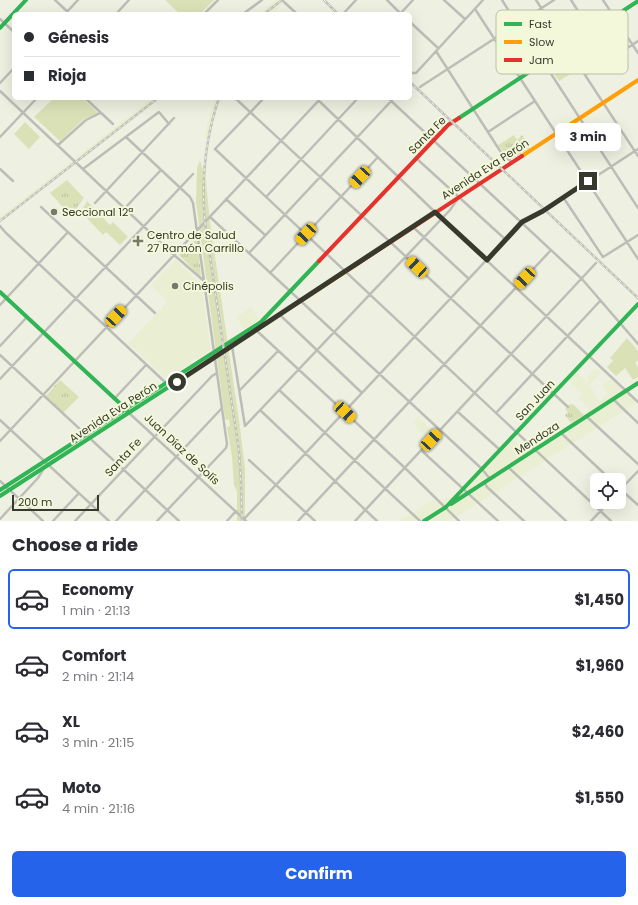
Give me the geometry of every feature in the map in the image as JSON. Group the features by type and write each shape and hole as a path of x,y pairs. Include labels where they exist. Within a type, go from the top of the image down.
{"main road":[{"path":"15,12 26,0"},
{"name":"Santa Fe","path":"624,10 638,1"},
{"path":"0,28 12,15"},
{"name":"Santa Fe","path":"261,322 448,125 526,74"},
{"name":"Avenida Eva Perón","path":"46,464 85,435 125,409 166,383 232,346 638,80"},
{"name":"Juan Díaz de Solís","path":"0,292 129,412"},
{"name":"San Juan","path":"445,508 638,304"},
{"name":"Avenida Eva Perón","path":"0,490 7,488 89,438 261,322"},
{"name":"Mendoza","path":"445,508 638,382"},
{"name":"Avenida Eva Perón","path":"0,496 7,488"},
{"path":"424,521 445,508"}],"street":[{"path":"55,0 65,12"},
{"path":"67,12 78,0"},
{"path":"118,12 129,0"},
{"path":"206,12 218,0"},
{"path":"246,12 262,0"},
{"path":"282,0 295,12"},
{"path":"346,12 356,0"},
{"path":"387,0 399,12"},
{"path":"403,12 413,0"},
{"path":"444,0 465,19"},
{"path":"412,73 416,73 483,0"},
{"path":"502,0 508,10"},
{"path":"536,0 541,8"},
{"path":"538,10 554,0"},
{"path":"571,0 577,10"},
{"path":"603,0 609,10"},
{"path":"475,9 496,42"},
{"path":"0,19 12,30"},
{"path":"412,24 437,50 502,154 512,162"},
{"path":"628,38 638,53"},
{"path":"420,87 494,39"},
{"path":"628,47 638,41"},
{"path":"0,83 12,70"},
{"path":"517,74 638,258"},
{"path":"551,74 638,208"},
{"path":"585,75 638,156"},
{"path":"0,91 174,255 203,280"},
{"path":"0,138 35,100"},
{"path":"87,100 113,124"},
{"path":"237,100 568,407"},
{"path":"262,100 215,149 611,521"},
{"path":"0,441 318,100"},
{"path":"320,100 398,177 638,402"},
{"path":"266,197 356,100"},
{"path":"249,253 391,101 582,279 638,344"},
{"path":"488,132 535,101"},
{"path":"83,169 159,112 169,124"},
{"path":"58,145 86,120 100,113"},
{"path":"95,203 174,118"},
{"path":"126,137 180,187 190,197 193,203 227,446 157,521"},
{"path":"246,520 276,485 522,222 638,148"},
{"path":"270,273 378,158"},
{"path":"416,158 506,240"},
{"path":"0,169 13,181"},
{"path":"125,208 161,170"},
{"path":"0,379 193,174"},
{"path":"232,346 245,426 450,210 459,197"},
{"path":"563,197 603,257 638,235"},
{"path":"226,199 265,235"},
{"path":"41,207 155,313"},
{"path":"210,217 482,469 490,479"},
{"path":"0,226 38,264 166,383"},
{"path":"413,227 469,279"},
{"path":"0,305 68,232"},
{"path":"298,521 551,250"},
{"path":"355,521 596,263"},
{"path":"496,413 600,301"},
{"path":"280,315 362,393"},
{"path":"0,346 27,317"},
{"path":"256,330 405,468 459,521"},
{"path":"240,390 278,351"},
{"path":"0,355 179,521"},
{"path":"114,399 146,365"},
{"name":"Santa Fe","path":"76,521 212,376 217,373"},
{"path":"279,390 420,521"},
{"path":"613,399 638,422"},
{"path":"116,521 222,408"},
{"path":"260,410 377,521"},
{"name":"Juan Díaz de Solís","path":"129,412 246,520"},
{"path":"458,412 500,450"},
{"path":"586,416 638,464"},
{"path":"0,420 109,521"},
{"path":"560,433 603,473"},
{"path":"421,450 498,521"},
{"path":"249,460 315,521"},
{"path":"0,519 38,478 46,464"},
{"path":"508,467 566,521"},
{"path":"626,483 638,471"},
{"path":"0,481 43,521"},
{"path":"484,482 487,487 524,521"},
{"path":"53,521 79,493"},
{"path":"626,494 638,505"},
{"path":"227,521 236,511"},
{"path":"591,521 600,511"}],"shaded area":[{"path":"275,0 286,0 275,12 261,12"},
{"path":"149,100 156,100 0,222 0,217"},
{"path":"214,100 220,100 215,113 209,140 205,139 207,124"},
{"path":"174,261 177,261 201,284 211,350 196,360 194,358 190,361 191,363 167,378 164,377 128,343 167,302 151,285"},
{"path":"251,307 259,319 244,329 236,317"},
{"path":"596,368 601,373 590,385 599,401 608,394 602,385 613,378 638,402 450,521 399,521 429,502 460,495 513,440 520,445 559,421 564,428 571,423 582,423 584,415 589,408 578,398 582,393 569,381 576,372 587,382 589,380 587,377"},
{"path":"418,417 432,430 427,438 413,422"}],"green space":[{"path":"165,0 214,0 202,12 178,12"},
{"path":"554,74 570,74 559,81"},
{"path":"52,100 84,100 98,113 84,119 60,141 34,117"},
{"path":"25,122 40,137 29,149 14,134"},
{"path":"514,135 517,140 522,135 530,148 512,159 505,154 498,145"},
{"path":"200,160 206,182 210,222 240,427 245,469 245,521 237,521 237,491 234,485 232,457 227,427 230,426 229,420 225,419 196,202 197,168"},
{"path":"67,180 84,198 71,216 50,193"},
{"path":"87,201 110,225 113,222 128,237 120,245 106,232 103,235 81,212"},
{"path":"194,238 197,240 200,276 179,255"},
{"path":"627,338 638,351 638,360 635,363 638,367 638,377 633,380 625,368 616,376 607,367 613,361 610,358"},
{"path":"60,380 79,397 63,413 46,396"},
{"path":"570,404 573,404 584,415 571,423 565,415 568,412 565,409"}],"railway":[{"path":"267,12 282,0"},
{"path":"324,0 336,12"},
{"path":"412,84 638,298"},
{"path":"0,221 155,100"},
{"path":"218,100 207,144 204,175 204,207 205,223 239,451 242,521"}],"traffic: fast":[{"path":"15,12 26,0"},
{"path":"624,10 638,1"},
{"path":"0,28 12,15"},
{"path":"459,118 526,74"},
{"path":"0,490 261,322 319,261"},
{"path":"0,292 127,410"},
{"path":"445,508 638,304"},
{"path":"0,496 218,355"},
{"path":"451,504 638,383"},
{"path":"424,521 446,507"}],"traffic: slow":[{"path":"522,156 638,80"},
{"path":"218,355 354,266"}],"traffic: jam":[{"path":"319,261 448,125 459,118"},
{"path":"354,266 522,156"}],"place":[{"name":"Seccional 12ª","path":"54,212"},
{"name":"Centro de Salud 27 Ramón Carrillo","path":"138,241"},
{"name":"Cinépolis","path":"175,286"}],"route":[{"path":"177,382 435,212 487,260 522,222 543,211 588,181"}]}
